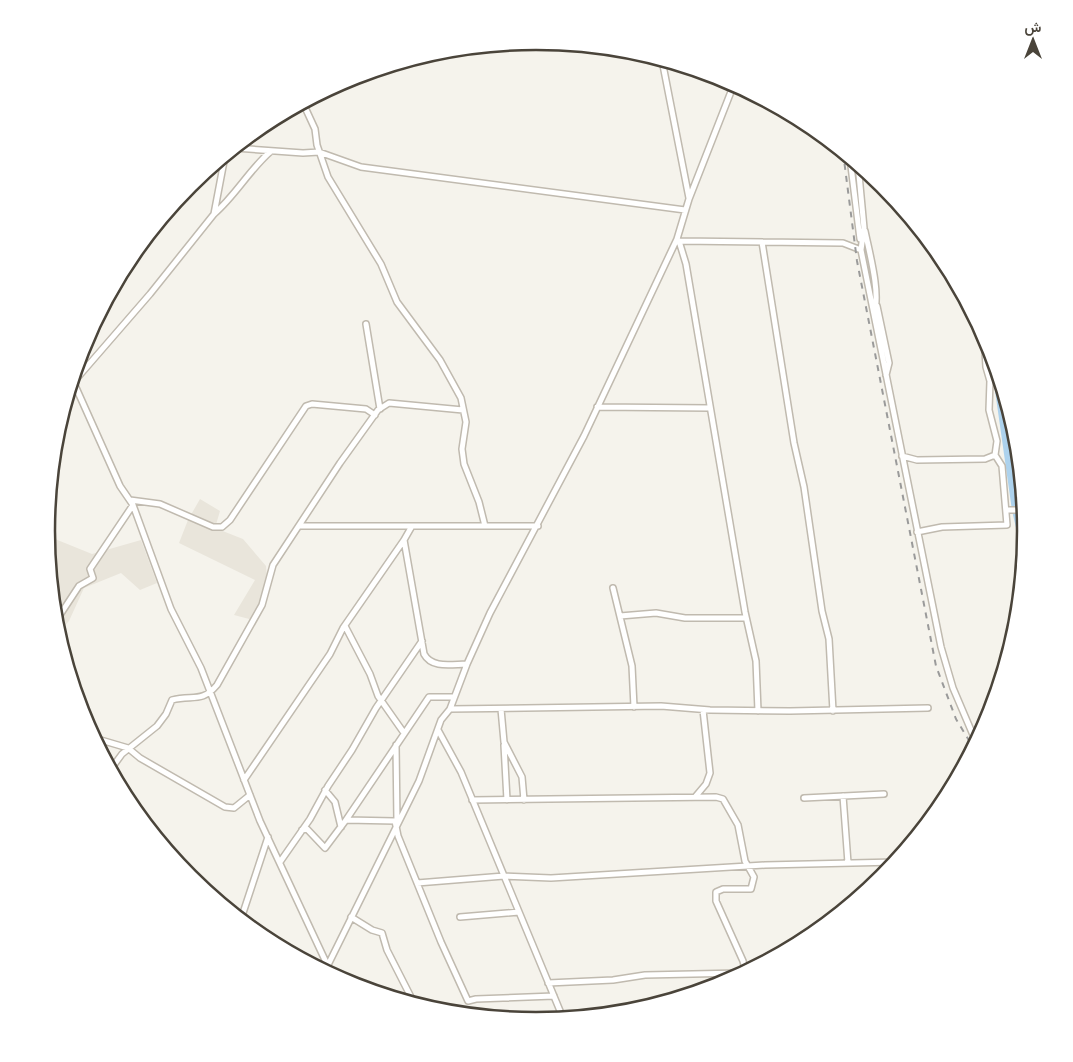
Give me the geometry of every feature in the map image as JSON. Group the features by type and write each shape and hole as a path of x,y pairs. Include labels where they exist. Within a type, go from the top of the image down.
{"street":[{"path":"663,67 689,199"},
{"path":"328,964 419,781 438,730 446,712 450,709 467,664 511,572 538,526 678,240 689,199 731,92"},
{"path":"306,109 316,129 319,152 328,177 381,264 397,302 440,360 461,398 466,422 462,449 464,464 479,502 484,526"},
{"path":"244,149 319,152 361,167 686,210"},
{"path":"83,370 150,294 214,214 239,189 252,169 271,151"},
{"path":"214,214 223,166"},
{"path":"851,167 861,250 941,647 953,688 973,734"},
{"path":"859,174 864,228 889,363 886,375"},
{"path":"685,180 690,184 698,180"},
{"path":"861,242 864,228"},
{"path":"678,240 843,243 861,250"},
{"path":"678,240 686,264 746,618 756,661 758,711"},
{"path":"762,242 794,443 804,487 822,611 829,639 833,711"},
{"path":"874,314 877,306"},
{"path":"366,324 380,409"},
{"path":"917,532 942,527 1007,526 1002,466 995,456 997,441 989,410 990,381 985,359"},
{"path":"76,392 120,486 131,503 171,608 201,668 209,694 250,795 327,964"},
{"path":"116,763 128,748 157,726 172,700 180,697 198,698 209,694 224,674 256,619 262,605 273,565 380,409 385,405 396,403 464,410"},
{"path":"131,503 160,504 213,527 222,527 230,520 306,406 312,404 366,409 375,415"},
{"path":"597,407 710,408"},
{"path":"902,456 917,460 985,459 995,456"},
{"path":"63,611 79,586 93,578 90,569 131,503"},
{"path":"1006,510 1017,511"},
{"path":"299,526 538,526"},
{"path":"244,780 330,654 345,626 412,526"},
{"path":"404,540 424,654 430,662 467,664"},
{"path":"613,588 632,666 634,707"},
{"path":"620,616 656,613 685,618 746,618"},
{"path":"345,626 382,700 404,733"},
{"path":"280,862 302,830 382,700 422,642"},
{"path":"302,830 307,829 325,848 429,697 453,697"},
{"path":"450,709 634,707 703,710 833,711 928,708"},
{"path":"500,709 507,800"},
{"path":"695,797 706,784 710,773 703,710"},
{"path":"438,730 461,772 560,1011"},
{"path":"104,741 128,748 140,758 225,807 234,808 250,795"},
{"path":"504,742 522,777 524,800"},
{"path":"396,745 398,836 468,1001 476,999 554,996"},
{"path":"326,790 334,802 341,827"},
{"path":"804,798 884,794"},
{"path":"843,796 848,863"},
{"path":"472,800 695,797 723,799 738,825 748,866 754,877 751,889 724,889 716,892 716,901 744,964"},
{"path":"346,820 395,821 397,824"},
{"path":"243,912 268,836"},
{"path":"417,883 504,876 551,878 748,866 885,862"},
{"path":"460,917 519,912"},
{"path":"351,917 372,930 382,933 387,950 410,995"},
{"path":"548,982 614,980 645,975 725,973"}],"shaded area":[{"path":"200,499 220,511 215,528 243,539 266,566 268,590 253,620 234,615 255,580 179,543 188,520"},
{"path":"56,539 92,554 141,540 157,583 140,590 121,573 84,588 69,621 65,625 60,594"}],"waterway":[{"path":"1005,422 1016,505"}],"railway":[{"path":"844,161 857,261 936,666 956,719 969,741"}]}
